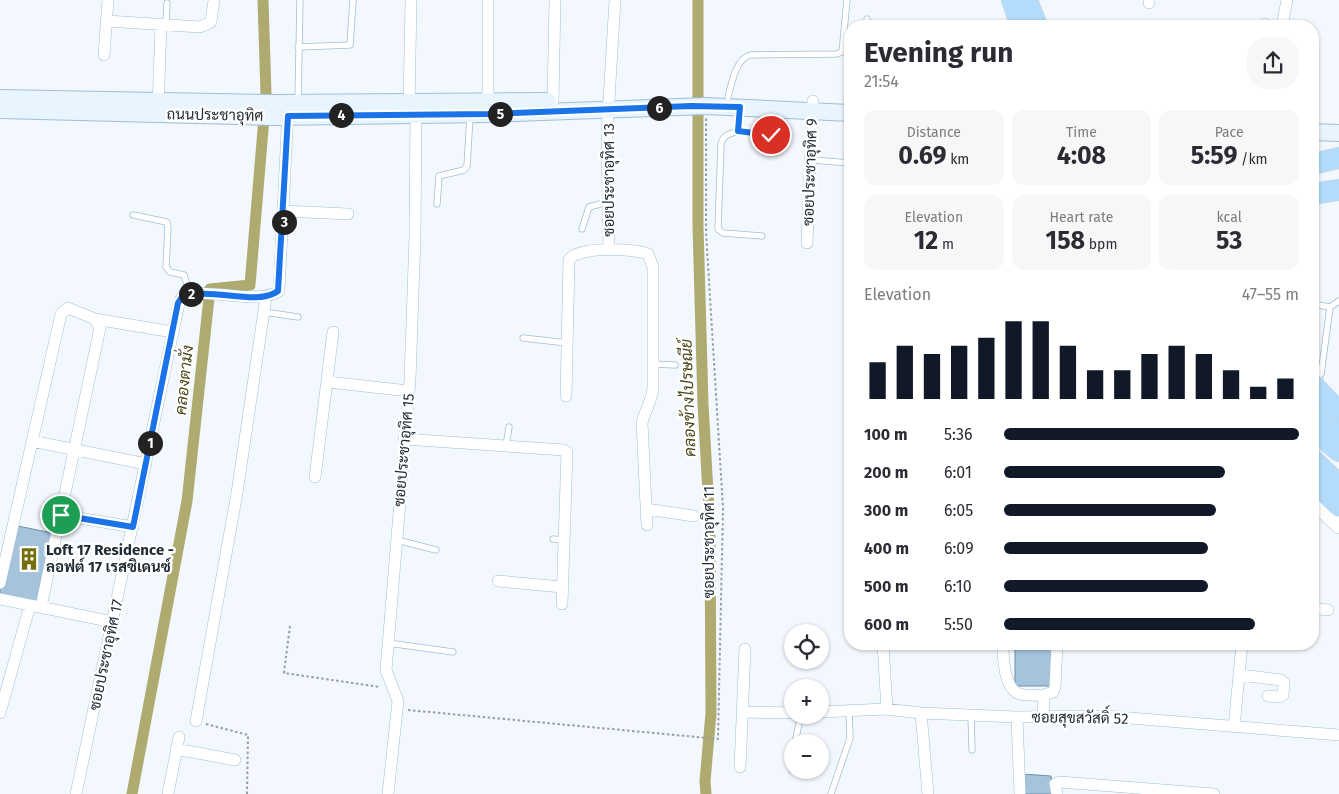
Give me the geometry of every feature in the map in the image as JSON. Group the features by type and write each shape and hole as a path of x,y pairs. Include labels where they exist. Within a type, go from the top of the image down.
{"highway":[{"path":"1012,0 1019,20"},
{"path":"1027,0 1035,20"},
{"path":"1319,193 1339,190"},
{"path":"1319,204 1339,202"},
{"path":"1319,385 1339,412"},
{"path":"1319,409 1339,428"},
{"path":"1319,435 1339,451"},
{"path":"1319,466 1339,485"},
{"path":"1319,487 1339,506"}],"main road":[{"name":"ถนนประชาอุทิศ","path":"0,98 158,108"},
{"name":"ถนนประชาอุทิศ","path":"412,109 470,114 488,108 553,101 609,104"},
{"name":"ถนนประชาอุทิศ","path":"0,110 158,108 412,109 698,101 813,106 844,104"},
{"name":"ถนนประชาอุทิศ","path":"813,106 844,112"},
{"path":"1319,122 1339,123"},
{"path":"1319,132 1339,133"}],"street":[{"path":"104,55 108,0"},
{"path":"107,21 200,27 206,25 214,18 214,0"},
{"name":"ซอยประชาอุทิศ 15","path":"388,794 398,696 386,670 404,439 410,391 415,235 410,0"},
{"path":"488,0 488,108"},
{"path":"553,101 555,0"},
{"name":"ซอยประชาอุทิศ 13","path":"609,249 609,104 616,0"},
{"path":"1021,0 1028,20"},
{"path":"1283,20 1286,0"},
{"path":"158,108 164,25"},
{"name":"ซอยประชาอุทิศ 9","path":"807,243 813,106"},
{"path":"194,294 266,297 275,293 280,287 284,211 284,108"},
{"path":"284,211 348,214"},
{"path":"566,396 569,260 572,254 609,249 644,252 651,259 653,364 653,398 642,423 647,524"},
{"name":"ซอยประชาอุทิศ 17","path":"76,794 133,527 178,303 182,297 194,294"},
{"path":"196,721 237,493 266,297"},
{"path":"0,583 61,314 68,308 96,319 173,332"},
{"path":"0,713 36,606 61,515 100,328 96,319"},
{"path":"315,477 333,332"},
{"path":"328,382 410,391"},
{"path":"404,439 567,452 562,604"},
{"path":"32,441 146,464"},
{"path":"1319,507 1339,526"},
{"path":"647,510 694,516"},
{"path":"61,515 133,527"},
{"path":"498,581 562,587"},
{"path":"0,599 113,622"},
{"path":"1319,609 1328,610"},
{"path":"740,767 744,712 745,649"},
{"path":"883,650 887,709"},
{"path":"1003,650 1010,687 1019,694 1044,695 1053,692 1055,687 1057,650"},
{"path":"1234,727 1242,650"},
{"path":"1240,675 1281,680 1284,683 1283,694 1279,697 1268,696"},
{"path":"1043,716 1044,695"},
{"name":"ซอยสุขสวัสดิ์ 52","path":"829,712 887,709 920,713 1017,717 1105,716 1339,735"},
{"path":"744,712 784,713"},
{"path":"920,713 928,794"},
{"path":"1017,717 1020,794"},
{"path":"168,794 179,737"},
{"path":"176,749 235,760"},
{"path":"1057,794 1055,784 1060,782 1214,794"}],"lane":[{"path":"284,108 298,47 300,0"},
{"path":"298,47 350,45 353,0"},
{"path":"845,20 847,0"},
{"path":"164,25 168,3"},
{"path":"738,131 734,102 737,68 744,57 750,55 837,54 842,52 844,31"},
{"path":"437,204 439,176 464,170 467,166 470,114"},
{"path":"762,236 723,233 718,229 721,144 722,139 727,134 738,131 771,135"},
{"path":"812,160 844,163"},
{"path":"582,230 589,207 608,202"},
{"path":"133,215 167,222 166,267 170,272 184,275 194,294"},
{"path":"1319,305 1330,306 1339,301"},
{"path":"1319,370 1330,306"},
{"path":"264,312 298,318"},
{"path":"523,338 567,343"},
{"path":"653,364 675,365"},
{"path":"1319,386 1330,409 1339,420"},
{"path":"506,446 509,427"},
{"path":"553,539 564,540"},
{"path":"396,540 436,550"},
{"path":"388,643 453,652"},
{"path":"831,794 850,738 849,711"},
{"path":"971,715 972,750"}],"path":[{"name":"ซอยประชาอุทิศ 11","path":"398,709 718,739 722,508 698,101"},
{"path":"290,626 284,673 383,687 389,680"},
{"path":"196,721 248,735 247,794"}],"building":[{"name":"Loft 17 Residence - ลอฟต์ 17 เรสซิเดนซ์","path":"13,525 57,534 41,607 0,599 0,583"},
{"path":"1015,650 1053,650 1053,686 1015,686"},
{"path":"1022,774 1051,776 1054,794 1024,794"}],"waterway":[{"name":"คลองตามั่ง","path":"132,794 187,501 210,289 250,285 266,94 263,0"},
{"name":"คลองข้างไปรษณีย์","path":"698,0 698,226 703,404 710,528 711,713 705,781 706,794"}],"place":[{"name":"Loft 17 Residence - ลอฟต์ 17 เรสซิเดนซ์","path":"29,559"}],"route":[{"path":"61,515 133,527 178,303 182,297 199,293 266,297 278,291 280,287 288,116 488,114 691,106 740,107 738,131 771,135"}]}
